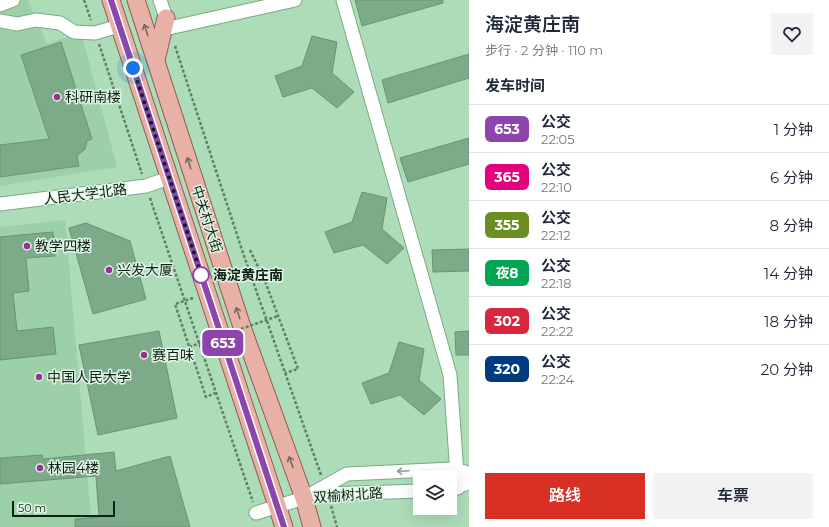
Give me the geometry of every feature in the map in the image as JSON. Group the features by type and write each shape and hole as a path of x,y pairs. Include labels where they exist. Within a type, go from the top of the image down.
{"main road":[{"name":"中关村大街","path":"111,0 284,527"},
{"name":"中关村大街","path":"136,0 243,330 304,498 312,527"},
{"path":"156,60 167,23"}],"street":[{"path":"0,5 13,0"},
{"path":"160,0 167,23 295,0"},
{"path":"344,0 450,375 463,472 459,486"},
{"path":"0,21 17,24 36,20 60,23 74,32 95,32 119,26"},
{"name":"人民大学北路","path":"0,204 146,186 169,178"},
{"name":"双榆树北路","path":"256,513 326,490 346,474 463,472"},
{"name":"双榆树北路","path":"326,490 413,491"}],"path":[{"path":"84,0 256,513"},
{"path":"167,23 243,252 326,490 337,527"},
{"path":"250,250 265,281 298,368 285,373"},
{"path":"193,298 175,304 206,397 215,393"},
{"path":"189,347 278,316"}],"shaded area":[{"path":"0,0 28,0 47,44 81,32 117,167 0,186"},
{"name":"中国人民大学","path":"65,220 92,527 0,527 0,227"}],"building":[{"path":"355,0 443,0 443,3 362,26"},
{"path":"312,36 337,42 332,73 354,92 337,108 312,88 283,97 275,76 302,66"},
{"name":"科研南楼","path":"61,42 92,139 87,141 85,149 77,156 79,166 0,177 0,145 49,139 21,55"},
{"path":"469,54 469,78 388,103 382,80"},
{"path":"469,138 469,164 408,182 400,158"},
{"path":"362,192 387,198 382,229 404,248 387,264 363,245 334,253 325,232 352,222"},
{"name":"兴发大厦","path":"86,223 130,241 146,299 93,314 69,228"},
{"path":"53,232 55,256 26,258 29,291 13,293 17,331 53,327 56,354 0,360 0,237"},
{"path":"469,249 469,271 433,272 432,250"},
{"path":"159,331 177,418 98,435 79,345"},
{"path":"469,331 469,355 456,355 455,332"},
{"path":"399,342 424,349 419,380 441,399 424,415 400,395 371,404 362,383 389,373"},
{"path":"114,452 116,471 170,456 190,527 75,527 75,519 99,517 96,476 0,484 0,458 42,455 43,459"}],"bus line":[{"name":"653","path":"111,0 284,527"}],"place":[{"name":"科研南楼","path":"57,97"},
{"name":"教学四楼","path":"27,246"},
{"name":"兴发大厦","path":"109,270"},
{"name":"海淀黄庄南","path":"201,275"},
{"name":"赛百味","path":"144,355"},
{"name":"中国人民大学","path":"39,377"},
{"name":"林园4楼","path":"40,468"}],"route":[{"path":"133,68 203,280 201,275"}]}
